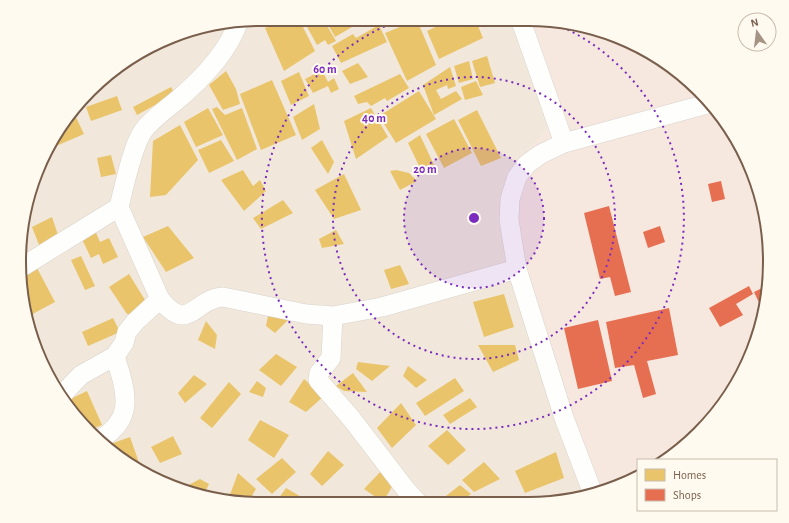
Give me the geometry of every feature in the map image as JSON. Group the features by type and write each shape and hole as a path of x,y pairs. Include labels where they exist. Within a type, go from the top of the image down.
{"street":[{"path":"523,26 564,143"},
{"path":"236,28 232,39 198,82 152,121 142,132 119,206 160,299 168,309 176,315 181,316 189,314 210,300 223,297 306,314 333,316 382,308 517,269"},
{"path":"591,488 564,418 517,269 509,220 510,199 517,177 527,164 541,154 564,143 704,105"},
{"path":"26,264 119,206"},
{"path":"66,391 81,375 115,356 124,343 127,332 134,322 160,299"},
{"path":"333,316 331,358 319,373 318,380 351,418 412,497"},
{"path":"104,437 118,426 125,409 125,388 115,356"}],"shaded area":[{"path":"519,26 555,119 597,487 558,495 528,497 262,497 231,495 201,489 186,485 157,473 106,439 84,417 50,366 38,337 34,322 28,292 26,262 28,231 38,186 50,157 84,106 106,84 157,50 186,38 201,34 231,28 246,27"},
{"path":"519,26 558,28 603,38 632,50 683,84 705,106 739,157 751,186 761,231 763,262 761,292 755,322 751,337 739,366 723,392 705,417 683,439 671,448 655,459 637,459 637,470 596,487 513,227 523,155 555,119"}],"building: Homes":[{"path":"271,26 302,26 315,51 284,71 265,28"},
{"path":"307,26 327,26 336,41 328,45 325,40 317,45"},
{"path":"329,26 352,27 335,37"},
{"path":"379,26 387,42 341,63 332,46 353,34 356,38"},
{"path":"402,26 420,26 436,65 407,81 385,33"},
{"path":"438,26 478,26 483,38 439,59 427,31"},
{"path":"487,56 495,83 480,87 472,61"},
{"path":"469,61 473,79 459,83 454,66"},
{"path":"358,63 368,77 350,84 342,71"},
{"path":"450,67 456,86 448,89 447,85 436,90 441,99 456,91 462,99 434,115 423,85"},
{"path":"322,70 328,82 334,78 339,89 331,93 328,86 313,93 305,79"},
{"path":"226,71 236,89 240,104 223,110 209,85"},
{"path":"299,72 309,96 291,105 281,81"},
{"path":"400,74 409,88 387,101 385,98 371,106 367,102 358,104 354,96"},
{"path":"272,80 296,135 261,150 240,94"},
{"path":"476,81 483,95 465,100 461,87"},
{"path":"171,87 175,94 137,115 133,107"},
{"path":"419,91 436,119 396,143 379,116"},
{"path":"117,96 122,110 91,121 86,107"},
{"path":"314,104 320,129 302,140 293,117"},
{"path":"217,107 225,115 242,108 257,149 237,160 212,109"},
{"path":"208,108 223,135 196,147 184,122"},
{"path":"371,108 388,137 356,159 344,121"},
{"path":"477,110 501,158 481,166 458,120"},
{"path":"76,117 84,134 57,146"},
{"path":"454,119 472,153 444,168 426,134"},
{"path":"180,125 198,160 166,195 150,197 153,141"},
{"path":"420,135 435,167 423,174 408,143"},
{"path":"221,140 234,161 209,173 198,150"},
{"path":"322,140 334,162 328,174 311,148"},
{"path":"111,155 116,174 101,177 97,158"},
{"path":"243,170 253,186 260,180 266,191 244,211 221,180"},
{"path":"396,170 409,173 417,181 400,190 390,171"},
{"path":"344,174 361,210 334,219 315,190"},
{"path":"283,200 293,213 261,229 253,218"},
{"path":"52,217 59,238 41,250 32,227"},
{"path":"168,226 194,258 166,272 143,237"},
{"path":"94,228 100,242 109,238 118,257 103,264 99,254 91,258 80,235"},
{"path":"336,230 344,244 322,248 319,239"},
{"path":"81,256 95,286 85,290 71,260"},
{"path":"400,265 409,284 391,289 384,270"},
{"path":"37,268 55,302 32,314 28,292 27,273"},
{"path":"129,274 145,300 135,314 127,314 109,287"},
{"path":"504,294 514,327 484,337 473,302"},
{"path":"268,316 288,320 275,333 266,326"},
{"path":"113,318 120,332 88,346 82,332"},
{"path":"206,321 217,335 215,349 198,340"},
{"path":"478,345 515,345 519,360 493,372"},
{"path":"276,354 297,367 281,386 259,370"},
{"path":"358,362 390,366 372,381 356,369"},
{"path":"408,366 427,380 416,388 403,376"},
{"path":"353,373 367,392 344,391 336,386"},
{"path":"194,375 207,384 185,403 178,393"},
{"path":"455,378 464,391 425,416 416,403"},
{"path":"304,379 324,396 306,412 289,402"},
{"path":"257,381 266,388 263,397 249,392"},
{"path":"229,382 241,394 212,428 200,418"},
{"path":"87,391 102,425 95,428 84,417 71,399"},
{"path":"470,398 477,407 450,424 443,415"},
{"path":"401,403 416,425 392,448 377,428"},
{"path":"260,420 289,435 274,458 248,440"},
{"path":"447,430 466,450 448,465 428,446"},
{"path":"173,436 182,454 160,463 151,447"},
{"path":"130,437 139,462 131,457 112,443"},
{"path":"328,451 344,465 322,486 310,474"},
{"path":"556,452 564,478 525,493 515,471"},
{"path":"282,458 296,472 272,494 256,479"},
{"path":"484,462 500,479 474,492 462,480"},
{"path":"382,470 393,485 386,497 376,497 364,489"},
{"path":"238,473 256,489 251,496 230,495"},
{"path":"200,479 209,484 206,490 188,485"},
{"path":"460,485 471,494 467,497 445,497"},
{"path":"286,488 301,497 280,497"}],"building: Shops":[{"path":"721,181 725,199 712,202 708,184"},
{"path":"609,206 631,292 615,296 610,277 600,279 584,213"},
{"path":"660,226 665,242 648,248 643,232"},
{"path":"749,286 753,294 736,304 743,315 720,327 709,308"},
{"path":"761,288 759,302 754,292"},
{"path":"669,308 678,355 647,361 656,394 643,398 634,365 615,368 606,322"},
{"path":"598,320 612,381 578,389 564,328"}]}
